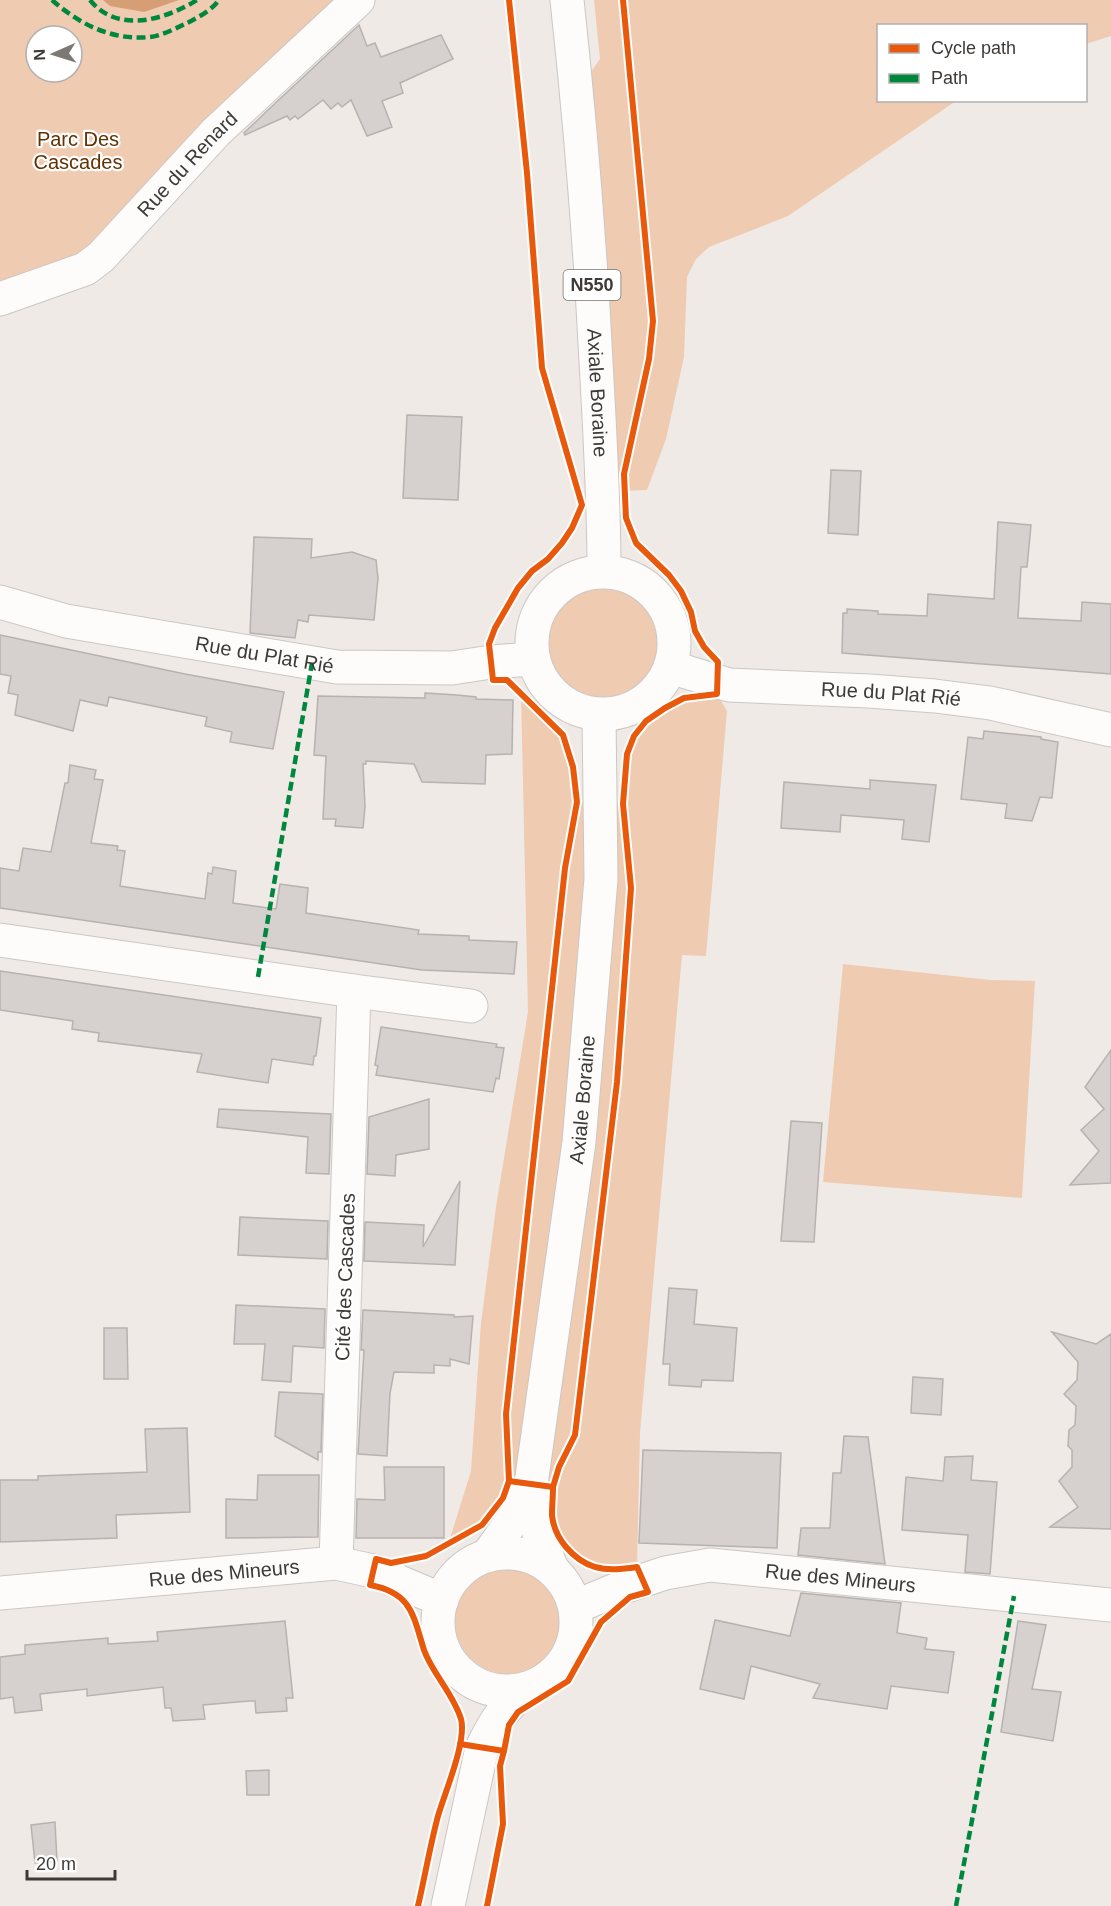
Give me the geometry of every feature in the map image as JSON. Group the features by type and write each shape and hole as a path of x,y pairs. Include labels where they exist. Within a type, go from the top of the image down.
{"street":[{"name":"Rue du Renard","path":"0,299 85,269 101,257 216,132 358,0"},
{"name":"Axiale Boraine","path":"567,0 591,257 603,494 604,571"},
{"path":"604,571 626,574 646,585 662,601 672,622 675,644 670,667 660,687 643,703 622,712 599,715 581,711 564,703 550,691 539,676 533,658 531,637 536,616 547,597 563,582 582,574 604,571"},
{"name":"Rue du Plat Rié","path":"0,602 66,621 337,667 452,668 533,658"},
{"name":"Rue du Plat Rié","path":"670,667 729,685 869,691 990,702 1111,730"},
{"name":"Axiale Boraine","path":"531,1484 579,1142 601,879 599,715"},
{"path":"0,940 471,1006"},
{"name":"Cité des Cascades","path":"336,1563 354,991"},
{"path":"488,1555 515,1517 531,1484"},
{"path":"531,1484 540,1539 552,1569 566,1586 575,1606 576,1629 570,1652 557,1670 539,1684 525,1690 507,1692 488,1689 471,1682 457,1670 446,1655 440,1637 438,1619 442,1600 452,1580 468,1565 488,1555 511,1553 532,1557 552,1569"},
{"name":"Rue des Mineurs","path":"0,1593 336,1563 373,1571 442,1600"},
{"name":"Rue des Mineurs","path":"575,1606 665,1573 710,1565 1111,1605"},
{"path":"457,1670 477,1722 482,1748"},
{"path":"448,1906 482,1748 492,1725 525,1690"}],"green space":[{"name":"Parc Des Cascades","path":"0,0 340,0 84,260 0,291"},
{"path":"594,0 1111,0 1111,36 1087,44 1087,24 877,24 877,102 955,102 788,216 709,247 696,259 687,277 684,357 666,439 647,490 617,491 590,73 600,59"},
{"path":"603,589 624,593 641,605 653,622 657,643 653,664 641,681 624,693 603,697 582,693 565,681 553,664 549,643 553,622 565,605 582,593"},
{"path":"521,693 563,735 573,767 577,802 623,804 624,764 627,752 642,726 666,707 688,698 717,694 727,711 706,956 682,955 640,1433 637,1567 600,1568 579,1559 566,1547 556,1532 552,1515 553,1487 509,1481 503,1498 482,1525 448,1545 471,1471 481,1323 496,1207 528,1012"},
{"path":"843,964 990,980 1035,981 1022,1198 823,1182"},
{"path":"508,1568 528,1572 546,1583 557,1601 561,1621 557,1641 546,1659 528,1670 508,1674 488,1670 470,1659 459,1641 455,1621 459,1601 470,1583 488,1572"}],"shaded area":[{"path":"103,0 179,0 144,12 110,6"}],"building":[{"path":"359,25 367,46 375,43 381,57 441,35 453,59 400,83 403,93 382,101 392,127 367,136 351,100 342,107 338,103 331,109 323,100 298,119 295,116 290,120 287,116 245,135 244,133"},
{"path":"407,415 462,417 458,500 403,498"},
{"path":"831,470 861,471 858,535 828,533"},
{"path":"998,522 1031,525 1027,567 1021,567 1018,618 1081,621 1082,602 1111,604 1111,674 842,653 843,613 847,613 847,609 878,611 878,614 927,616 928,594 994,599"},
{"path":"254,537 312,539 311,558 352,552 376,560 378,578 374,620 309,615 308,622 298,620 295,638 250,633"},
{"path":"0,635 185,674 284,692 273,749 230,742 232,732 205,726 207,717 109,697 107,706 80,700 73,731 15,715 18,695 8,693 11,676 0,674"},
{"path":"425,693 476,697 476,699 513,700 512,754 486,755 485,784 422,782 414,764 366,761 366,764 363,764 365,807 363,828 335,826 336,819 323,819 326,756 314,755 318,696 425,698"},
{"path":"984,731 1041,737 1041,739 1058,742 1052,798 1040,797 1032,821 1005,818 1007,804 961,799 968,737 983,739"},
{"path":"70,765 96,770 94,779 103,780 91,843 118,846 117,850 125,851 120,886 205,899 208,873 212,874 213,867 236,871 233,903 276,909 280,884 308,888 306,913 419,930 418,934 469,936 469,940 517,942 514,974 422,970 0,908 0,868 19,871 23,848 51,852 65,783 68,783"},
{"path":"870,780 936,785 929,842 902,839 904,820 841,815 840,832 781,828 784,782 870,789"},
{"path":"0,971 321,1018 316,1056 314,1056 313,1065 272,1059 268,1083 197,1072 202,1054 98,1041 99,1033 72,1029 73,1021 0,1010"},
{"path":"381,1027 497,1044 496,1047 504,1048 499,1079 496,1078 493,1092 376,1075 378,1066 375,1065"},
{"path":"1111,1050 1111,1183 1070,1185 1099,1151 1081,1130 1104,1109 1085,1087"},
{"path":"429,1099 429,1149 396,1155 395,1176 367,1174 369,1117"},
{"path":"219,1109 331,1114 329,1174 306,1173 308,1137 217,1127"},
{"path":"791,1121 822,1123 814,1242 781,1241"},
{"path":"460,1181 455,1265 364,1261 365,1222 424,1225 423,1247"},
{"path":"240,1217 328,1221 327,1259 238,1255"},
{"path":"669,1288 697,1290 694,1324 737,1328 733,1381 702,1380 701,1387 669,1385 670,1364 663,1364"},
{"path":"236,1305 325,1309 324,1348 293,1346 291,1382 262,1380 265,1344 234,1344"},
{"path":"363,1310 454,1315 454,1317 473,1316 469,1364 450,1359 450,1366 434,1365 434,1373 394,1372 390,1393 387,1456 358,1454 364,1350 361,1350"},
{"path":"104,1328 127,1328 128,1379 104,1379"},
{"path":"1052,1332 1096,1344 1111,1334 1111,1529 1050,1527 1078,1507 1059,1481 1072,1467 1072,1450 1068,1446 1069,1430 1075,1425 1076,1406 1064,1394 1077,1380 1078,1362"},
{"path":"913,1377 943,1379 941,1415 911,1413"},
{"path":"279,1392 323,1394 321,1452 318,1452 318,1460 275,1436"},
{"path":"187,1428 190,1512 116,1515 117,1538 0,1542 0,1480 38,1480 38,1476 147,1472 145,1429"},
{"path":"844,1436 868,1437 885,1564 798,1555 801,1528 830,1528 833,1473 841,1473"},
{"path":"643,1450 781,1453 777,1548 639,1543"},
{"path":"973,1456 971,1480 997,1482 990,1574 965,1572 968,1535 902,1530 906,1477 943,1481 945,1457"},
{"path":"384,1467 444,1467 444,1538 356,1538 357,1499 385,1500"},
{"path":"258,1475 319,1475 318,1537 226,1538 226,1499 257,1500"},
{"path":"801,1593 901,1603 897,1633 927,1638 925,1649 954,1652 948,1693 891,1686 887,1709 813,1698 820,1684 751,1666 744,1699 700,1689 715,1620 790,1636"},
{"path":"285,1621 293,1698 286,1698 287,1711 256,1713 255,1701 203,1705 205,1719 173,1721 171,1708 165,1708 163,1687 87,1696 87,1689 40,1694 42,1710 15,1713 13,1697 0,1699 0,1657 25,1654 25,1645 108,1638 108,1644 158,1641 157,1632"},
{"path":"1018,1621 1046,1625 1032,1689 1061,1692 1053,1741 1001,1732"},
{"path":"269,1770 269,1795 247,1795 246,1771"},
{"path":"55,1822 57,1861 35,1863 31,1825"}],"marked path":[{"path":"52,0 62,9 97,29 136,38 163,34 190,22 212,8 219,0"},
{"path":"90,0 101,11 127,20 156,18 197,0"},
{"path":"258,977 312,663"},
{"path":"956,1906 1014,1596"}],"cycle path":[{"path":"418,1906 432,1838 461,1740 461,1719 453,1700 428,1659 409,1607 395,1594 370,1585 376,1559 391,1563 426,1556 482,1525 503,1498 509,1481 506,1414 565,868 577,802 573,767 563,735 507,680 493,680 489,644 495,628 518,588 532,571 548,559 562,543 572,528 582,505 542,368 527,173 509,0"},
{"path":"509,1481 553,1487 559,1467 575,1435 617,1082 631,888 623,804 627,754 634,736 646,721 665,708 684,698 717,694 718,662 704,647 695,631 691,612 681,591 669,575 636,543 626,518 624,474 649,359 653,321 623,0"},
{"path":"504,1751 509,1725 518,1712 568,1681 601,1622 630,1597 648,1592 637,1567 600,1568 587,1564 572,1554 556,1532 552,1515 553,1487"},
{"path":"460,1744 504,1751 500,1766 503,1824 487,1906"}]}
